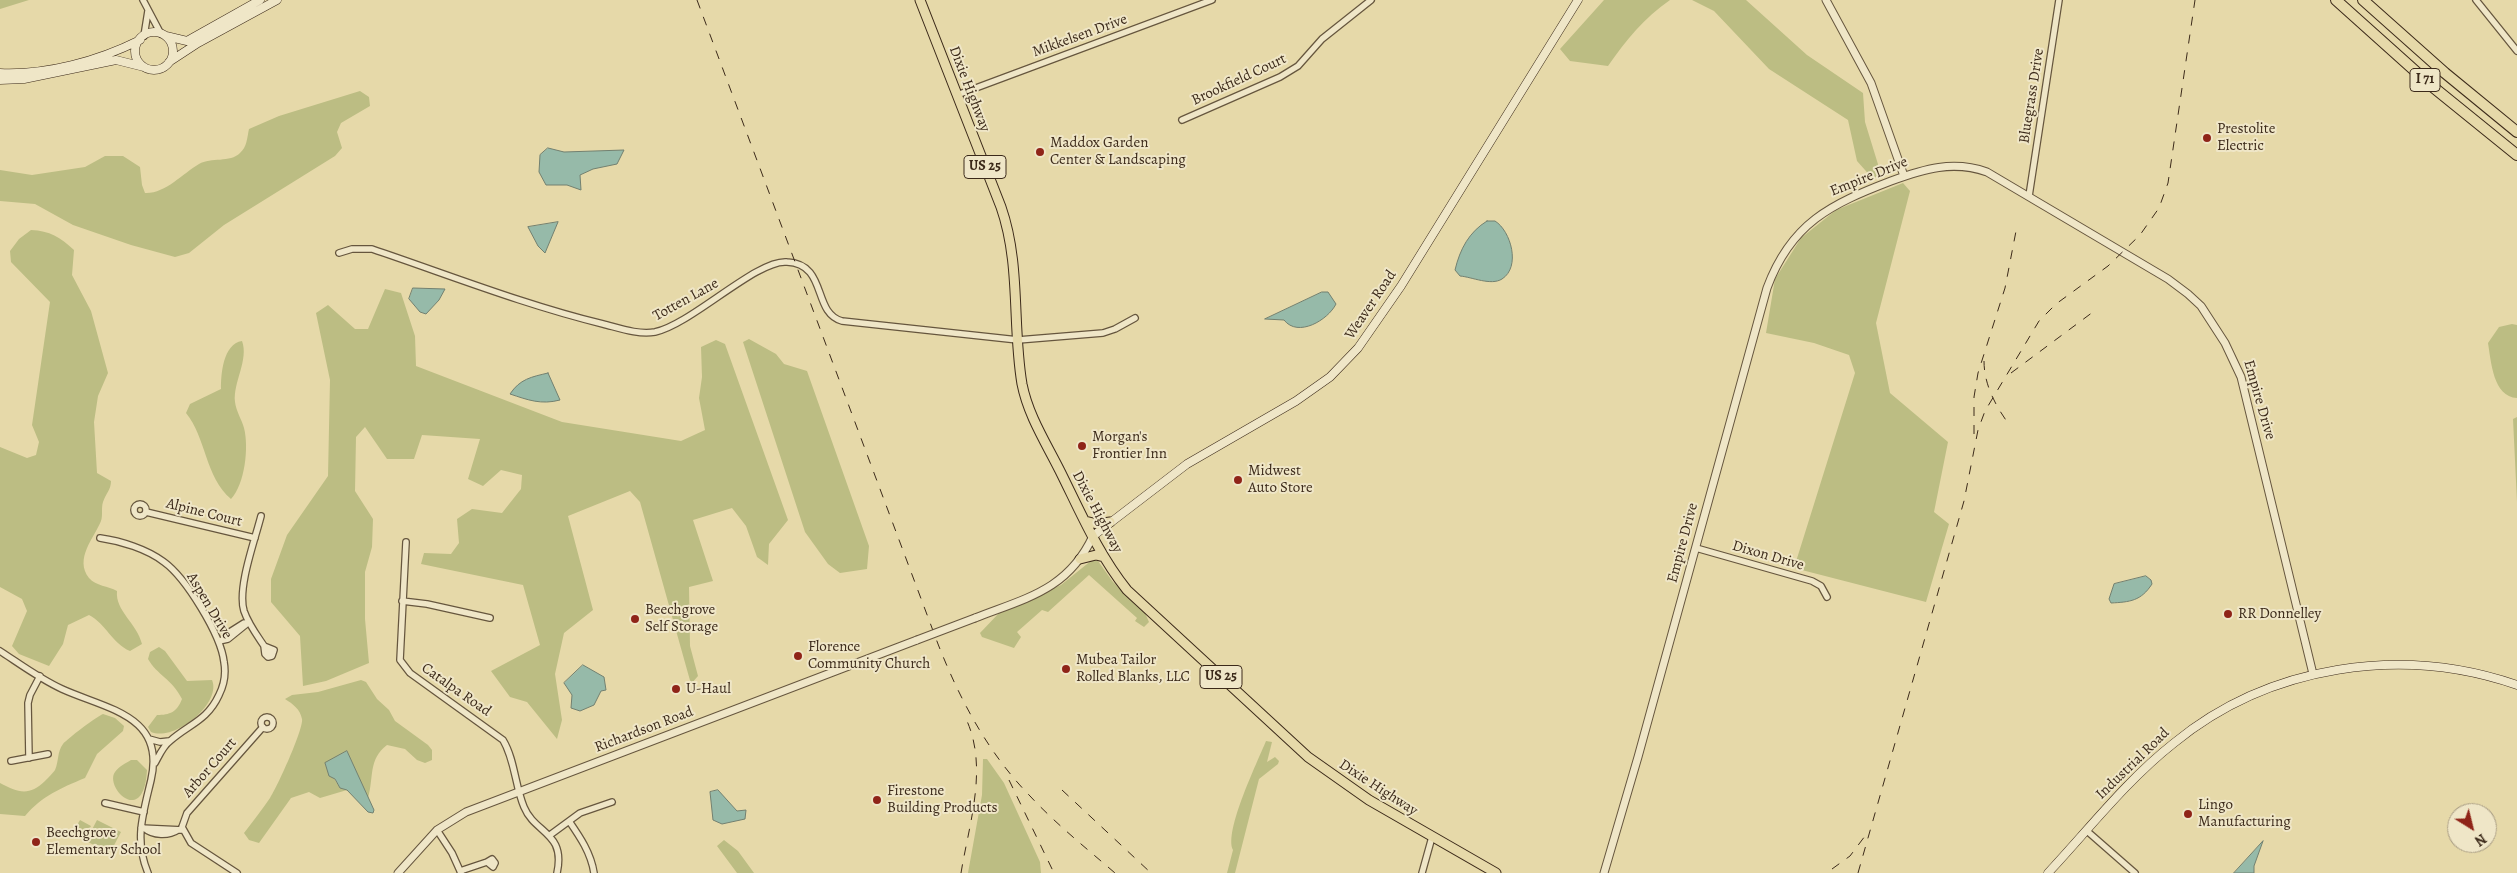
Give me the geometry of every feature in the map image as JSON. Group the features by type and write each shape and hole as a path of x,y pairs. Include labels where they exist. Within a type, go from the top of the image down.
{"highway":[{"name":"I 71","path":"2336,0 2433,87 2517,155"},
{"name":"I 71","path":"2363,0 2445,73 2517,132"}],"main road":[{"path":"0,73 46,69 102,57 152,33 187,41 260,0"},
{"path":"0,80 24,79 116,60 125,60 159,70 198,43 278,0"},
{"name":"Dixie Highway","path":"920,0 1001,207 1011,239 1021,375 1026,400 1104,556 1127,590 1308,757 1350,788 1496,873"},
{"name":"Weaver Road","path":"1093,536 1198,457 1312,391 1344,365 1404,282 1578,0"},
{"path":"162,34 172,44 173,50 169,62"},
{"path":"142,38 135,49 136,55 144,67"},
{"path":"1085,521 1097,524 1110,522"},
{"path":"1080,560 1096,555 1104,556"},
{"name":"Industrial Road","path":"2048,873 2142,772 2188,731 2254,695 2314,674 2382,664 2425,665 2477,673 2517,685"}],"street":[{"path":"143,0 162,34"},
{"name":"Mikkelsen Drive","path":"957,95 1212,0"},
{"name":"Brookfield Court","path":"1182,120 1298,66 1322,39 1371,0"},
{"path":"1826,0 1871,83 1904,176"},
{"name":"Bluegrass Drive","path":"2029,196 2059,0"},
{"path":"2476,0 2517,51"},
{"path":"142,38 148,11"},
{"name":"Empire Drive","path":"1604,873 1767,288 1780,260 1801,231 1828,208 1859,193 1932,167 1967,166 1987,172 2173,283 2201,306 2235,362 2244,389 2314,674"},
{"name":"Totten Lane","path":"339,253 352,249 372,249 571,316 645,333 659,331 678,322 761,270 776,263 788,262 800,264 810,271 817,282 827,310 837,320 1018,340 1103,333 1135,318"},
{"name":"Alpine Court","path":"146,512 255,538"},
{"path":"261,516 243,591 243,604 248,623 266,649"},
{"name":"Richardson Road","path":"398,873 437,830 466,812 975,618 1055,584 1080,560 1093,536"},
{"name":"Aspen Drive","path":"100,538 153,554 171,567 222,640 225,672 220,693 209,712 169,741 155,763"},
{"name":"Catalpa Road","path":"406,542 399,654 402,664 410,673 498,735 508,751 519,792"},
{"name":"Dixon Drive","path":"1696,548 1812,581 1821,586 1827,596"},
{"path":"402,601 427,604 490,618"},
{"path":"222,640 228,639 248,623"},
{"path":"0,651 62,689 122,712 134,721 149,739 155,763 139,842 141,857 148,873"},
{"path":"30,758 28,704 30,695 40,676"},
{"name":"Arbor Court","path":"180,830 187,814 263,727"},
{"path":"149,739 160,742 169,741"},
{"path":"12,761 48,754"},
{"path":"519,792 525,810 550,835 558,854 557,873"},
{"path":"550,835 580,813 612,802"},
{"path":"105,803 144,812"},
{"path":"569,821 589,853 594,873"},
{"path":"143,828 148,832 164,834 180,830 191,843 236,873"},
{"path":"437,830 452,853 460,872 487,862"},
{"path":"2087,831 2135,873"},
{"path":"1422,873 1432,837"}],"green space":[{"path":"0,0 29,0 0,9"},
{"path":"1604,0 1670,0 1636,30 1608,66 1570,61 1560,49"},
{"path":"1692,0 1746,0 1807,55 1863,93 1865,122 1881,174 1873,179 1857,161 1848,120 1769,69 1714,11"},
{"path":"360,91 369,97 370,106 341,123 337,132 342,148 335,156 224,225 189,253 175,257 131,245 73,225 35,204 0,201 0,170 32,175 85,167 105,156 123,156 140,167 145,193 159,190 173,183 199,164 236,156 244,148 249,129 279,116"},
{"path":"1903,183 1910,191 1876,323 1890,393 1948,442 1934,512 1949,524 1926,602 1794,568 1855,373 1849,355 1814,343 1766,333 1775,279 1801,238 1836,210"},
{"path":"31,230 54,236 74,250 72,275 91,311 108,373 98,396 94,422 97,473 111,481 111,484 103,502 101,521 84,556 85,571 92,581 117,591 119,605 136,630 142,644 130,651 124,648 100,623 89,615 68,625 63,644 49,666 19,654 12,646 27,611 22,599 0,587 0,447 27,458 36,455 39,442 32,425 50,302 11,262 10,251 19,239"},
{"path":"385,289 401,293 415,336 416,366 562,422 681,441 705,430 699,398 702,377 701,347 716,340 725,344 788,520 769,544 768,565 757,557 746,526 732,508 693,520 713,581 689,587 690,646 698,676 691,684 640,502 630,491 568,516 593,610 564,633 555,674 562,720 557,739 527,702 510,697 491,671 540,645 523,585 421,564 424,553 451,554 459,543 457,519 472,509 502,513 521,489 522,475 501,470 483,486 468,479 480,439 422,435 414,459 387,459 365,427 356,437 355,491 373,519 372,547 365,572 365,619 369,663 326,681 303,686 300,636 271,602 271,579 287,535 328,476 330,380 316,313 328,305 355,329 368,329"},
{"path":"2512,324 2517,325 2517,398 2503,392 2498,385 2492,368 2488,343 2499,327"},
{"path":"749,339 776,354 784,364 807,371 869,546 867,569 840,573 828,564 805,532 743,342"},
{"path":"242,341 244,356 236,387 235,402 244,428 246,455 240,484 231,499 216,480 198,433 186,413 190,404 221,389 224,360 231,348 236,343"},
{"path":"2517,417 2517,502 2513,419"},
{"path":"1092,560 1098,561 1113,582 1145,613 1149,622 1144,627 1135,621 1137,618 1089,575 1048,612 1042,610 1017,632 1021,637 1014,648 982,637 980,633 1000,612 1061,585"},
{"path":"159,647 165,651 187,681 212,680 213,689 210,699 194,718 183,726 161,734 151,732 148,727 157,715 175,710 182,699 174,687 148,659 150,652"},
{"path":"361,680 366,682 377,699 389,710 395,721 428,745 432,750 432,760 425,763 417,760 405,749 387,745 381,750 374,763 368,798 347,751 325,764 340,788 347,790 320,798 309,792 291,798 259,843 249,840 244,833 273,792 299,734 301,715 285,699 292,695 318,692"},
{"path":"103,714 115,718 124,726 123,731 97,754 85,778 45,798 25,816 0,814 0,783 17,791 28,791 39,786 55,770 63,744"},
{"path":"1266,741 1272,742 1267,762 1275,757 1279,761 1278,764 1259,779 1235,873 1227,873 1233,850 1231,841 1237,813"},
{"path":"983,759 987,759 1004,783 1040,862 1041,873 968,873 982,795"},
{"path":"131,760 137,760 147,770 144,787 139,797 133,800 126,798 120,793 113,779 116,770"},
{"path":"80,820 91,826 84,838 73,832"},
{"path":"97,820 121,832 110,853 86,841"},
{"path":"724,840 738,851 754,873 737,873 717,846"}],"shaded area":[{"path":"548,148 564,152 624,150 617,164 593,169 580,175 581,190 567,185 546,185 539,172 540,155"},
{"path":"1487,221 1495,221 1506,233 1512,249 1511,266 1508,273 1502,279 1492,282 1460,276 1455,270 1463,248 1475,230"},
{"path":"558,222 545,253 538,246 528,227"},
{"path":"413,288 445,289 439,300 426,314 420,312 409,299"},
{"path":"1322,292 1328,292 1336,304 1326,316 1312,325 1297,327 1290,325 1284,320 1265,319"},
{"path":"548,373 560,400 541,402 510,394 518,385 531,377"},
{"path":"2146,576 2151,580 2152,584 2144,594 2134,600 2111,603 2109,599 2114,584"},
{"path":"583,665 604,677 606,690 601,691 594,705 580,711 571,708 572,695 564,683"},
{"path":"347,751 374,810 373,813 368,812 347,790 340,788 335,779 329,776 325,763"},
{"path":"718,790 737,811 746,810 745,819 722,824 713,820 710,792"},
{"path":"2263,841 2254,866 2254,873 2234,873"}],"railway":[{"path":"697,0 938,644 956,685 976,725 1015,779 1071,836 1115,873"},
{"path":"1858,873 1964,501 1978,430 1985,411 2039,321 2056,304 2108,266 2140,235 2159,208 2168,183 2195,0"},
{"path":"1974,434 1974,397 1978,373 2005,288 2017,226"},
{"path":"2011,373 2097,309"},
{"path":"1984,361 1984,370 1991,394 2008,423"},
{"path":"961,873 975,797 976,777 973,739 967,721"},
{"path":"1009,780 1054,873"},
{"path":"1062,790 1151,873"},
{"path":"1832,869 1850,856 1865,836"}],"place":[{"name":"Prestolite Electric","path":"2207,138"},
{"name":"Maddox Garden Center & Landscaping","path":"1040,152"},
{"name":"Morgan's Frontier Inn","path":"1082,446"},
{"name":"Midwest Auto Store","path":"1238,480"},
{"name":"RR Donnelley","path":"2228,614"},
{"name":"Beechgrove Self Storage","path":"635,619"},
{"name":"Florence Community Church","path":"798,656"},
{"name":"Mubea Tailor Rolled Blanks, LLC","path":"1066,669"},
{"name":"U-Haul","path":"676,689"},
{"name":"Firestone Building Products","path":"877,800"},
{"name":"Lingo Manufacturing","path":"2188,814"},
{"name":"Beechgrove Elementary School","path":"36,842"}]}
